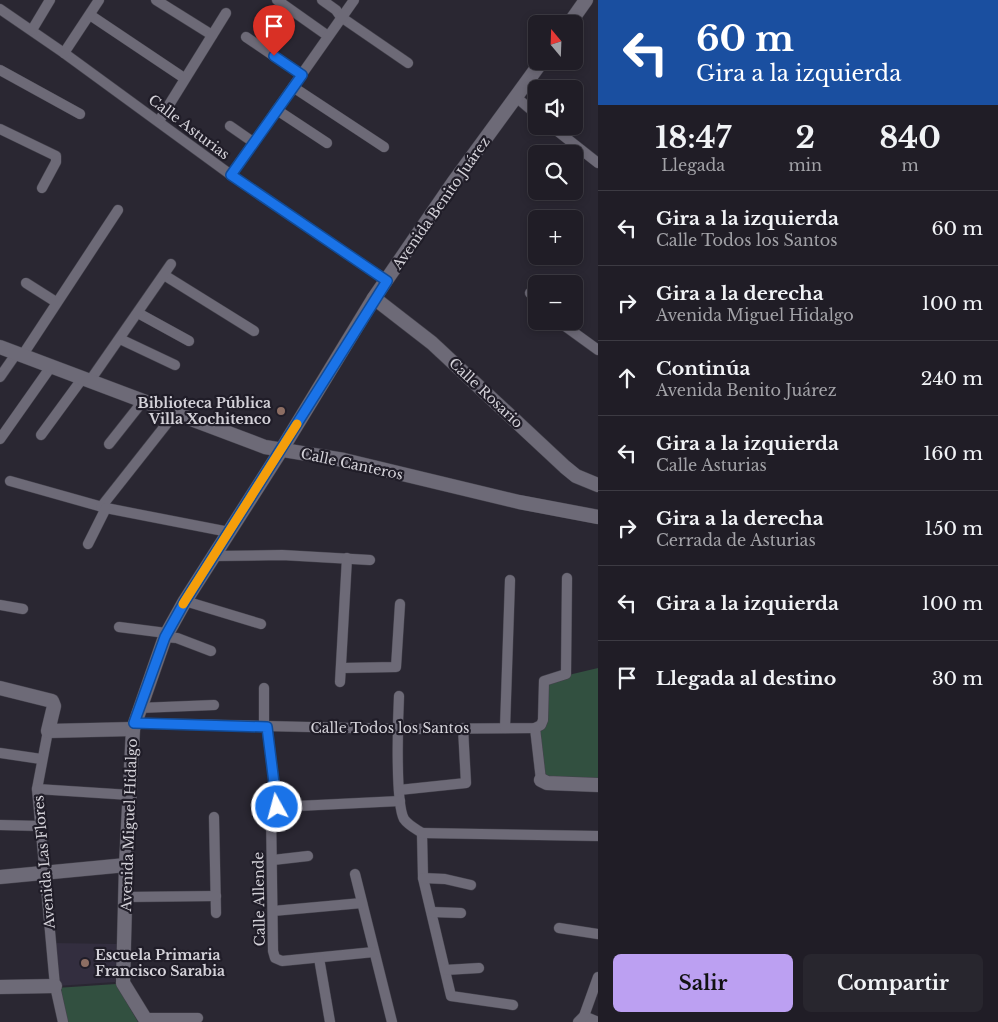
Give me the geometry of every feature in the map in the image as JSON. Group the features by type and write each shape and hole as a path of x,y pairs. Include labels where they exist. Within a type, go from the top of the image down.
{"street":[{"path":"32,30 50,0"},
{"path":"64,53 99,0"},
{"path":"156,0 212,35"},
{"path":"277,0 328,36"},
{"path":"322,0 336,10 341,17 408,63"},
{"path":"231,175 354,0"},
{"path":"575,15 586,0"},
{"name":"Calle Asturias","path":"0,10 32,30 231,175 387,281"},
{"path":"159,121 226,13"},
{"path":"90,15 184,78"},
{"path":"246,37 302,75"},
{"path":"0,70 80,114"},
{"name":"Avenida Benito Juárez","path":"282,449 374,298 453,183 536,70"},
{"path":"293,87 384,147"},
{"path":"516,97 528,107"},
{"path":"277,110 327,142"},
{"path":"230,126 253,142"},
{"path":"0,129 56,156 56,162 42,188"},
{"path":"562,135 598,163"},
{"path":"0,377 19,355 118,210"},
{"path":"41,435 120,339 171,264"},
{"path":"164,275 254,331"},
{"path":"26,283 56,302"},
{"name":"Calle Rosario","path":"374,298 432,343 565,467 576,476 598,485"},
{"path":"138,313 189,341"},
{"path":"570,330 598,350"},
{"path":"120,339 175,365"},
{"name":"Calle Canteros","path":"0,347 50,368 176,412 265,448 282,449 344,460 519,502 598,517"},
{"path":"0,439 50,368"},
{"path":"109,444 143,401"},
{"path":"88,544 103,508 176,412"},
{"name":"Avenida Miguel Hidalgo","path":"146,1020 123,984 126,865 134,726 166,635 185,601 282,449"},
{"path":"10,482 103,508 229,532"},
{"path":"215,556 282,555 370,560"},
{"path":"340,682 347,558"},
{"path":"566,578 566,674 544,681 544,720 541,725 535,728 541,780 547,782 598,784"},
{"path":"505,728 510,580"},
{"path":"185,601 262,624"},
{"path":"342,668 396,667 400,604"},
{"path":"0,605 24,609"},
{"path":"119,627 166,635 211,651"},
{"name":"Avenida Las Flores","path":"0,688 54,702 41,759 37,789 55,986 63,1022"},
{"name":"Calle Allende","path":"264,688 266,727 275,808 272,860 273,951 275,958 282,961 319,958"},
{"path":"399,696 397,729 400,801 404,819 422,833 598,836"},
{"path":"140,708 214,705"},
{"path":"48,731 134,726"},
{"name":"Calle Todos los Santos","path":"134,726 397,729 535,728"},
{"path":"400,790 466,783 463,728"},
{"path":"0,753 41,759"},
{"path":"37,789 130,795"},
{"path":"275,808 400,801"},
{"path":"214,817 216,913"},
{"path":"0,825 41,826"},
{"path":"422,833 423,878 451,996 513,1005"},
{"path":"272,860 308,856"},
{"path":"0,877 126,865"},
{"path":"355,874 391,1022"},
{"path":"423,878 444,879 470,885"},
{"path":"126,897 216,896"},
{"path":"273,911 362,903"},
{"path":"432,912 461,913"},
{"path":"560,928 598,934"},
{"path":"330,1022 319,958 374,952"},
{"path":"445,970 479,968"},
{"path":"598,977 581,1019 598,1022"},
{"path":"0,986 55,986"},
{"path":"146,1020 198,1018"}],"shaded area":[{"name":"Escuela Primaria Francisco Sarabia","path":"52,943 117,944 115,982 57,986"}],"green space":[{"path":"598,668 598,783 541,780 538,720 543,681"},
{"path":"116,984 138,1022 63,1022 56,988"}],"slow traffic":[{"path":"183,604 297,424"}],"place":[{"name":"Biblioteca Pública Villa Xochitenco","path":"281,411"},
{"name":"Escuela Primaria Francisco Sarabia","path":"85,963"}],"route":[{"path":"274,56 302,75 231,175 387,281 374,298 282,449 185,601 165,637 134,723 267,727 277,807"}]}
